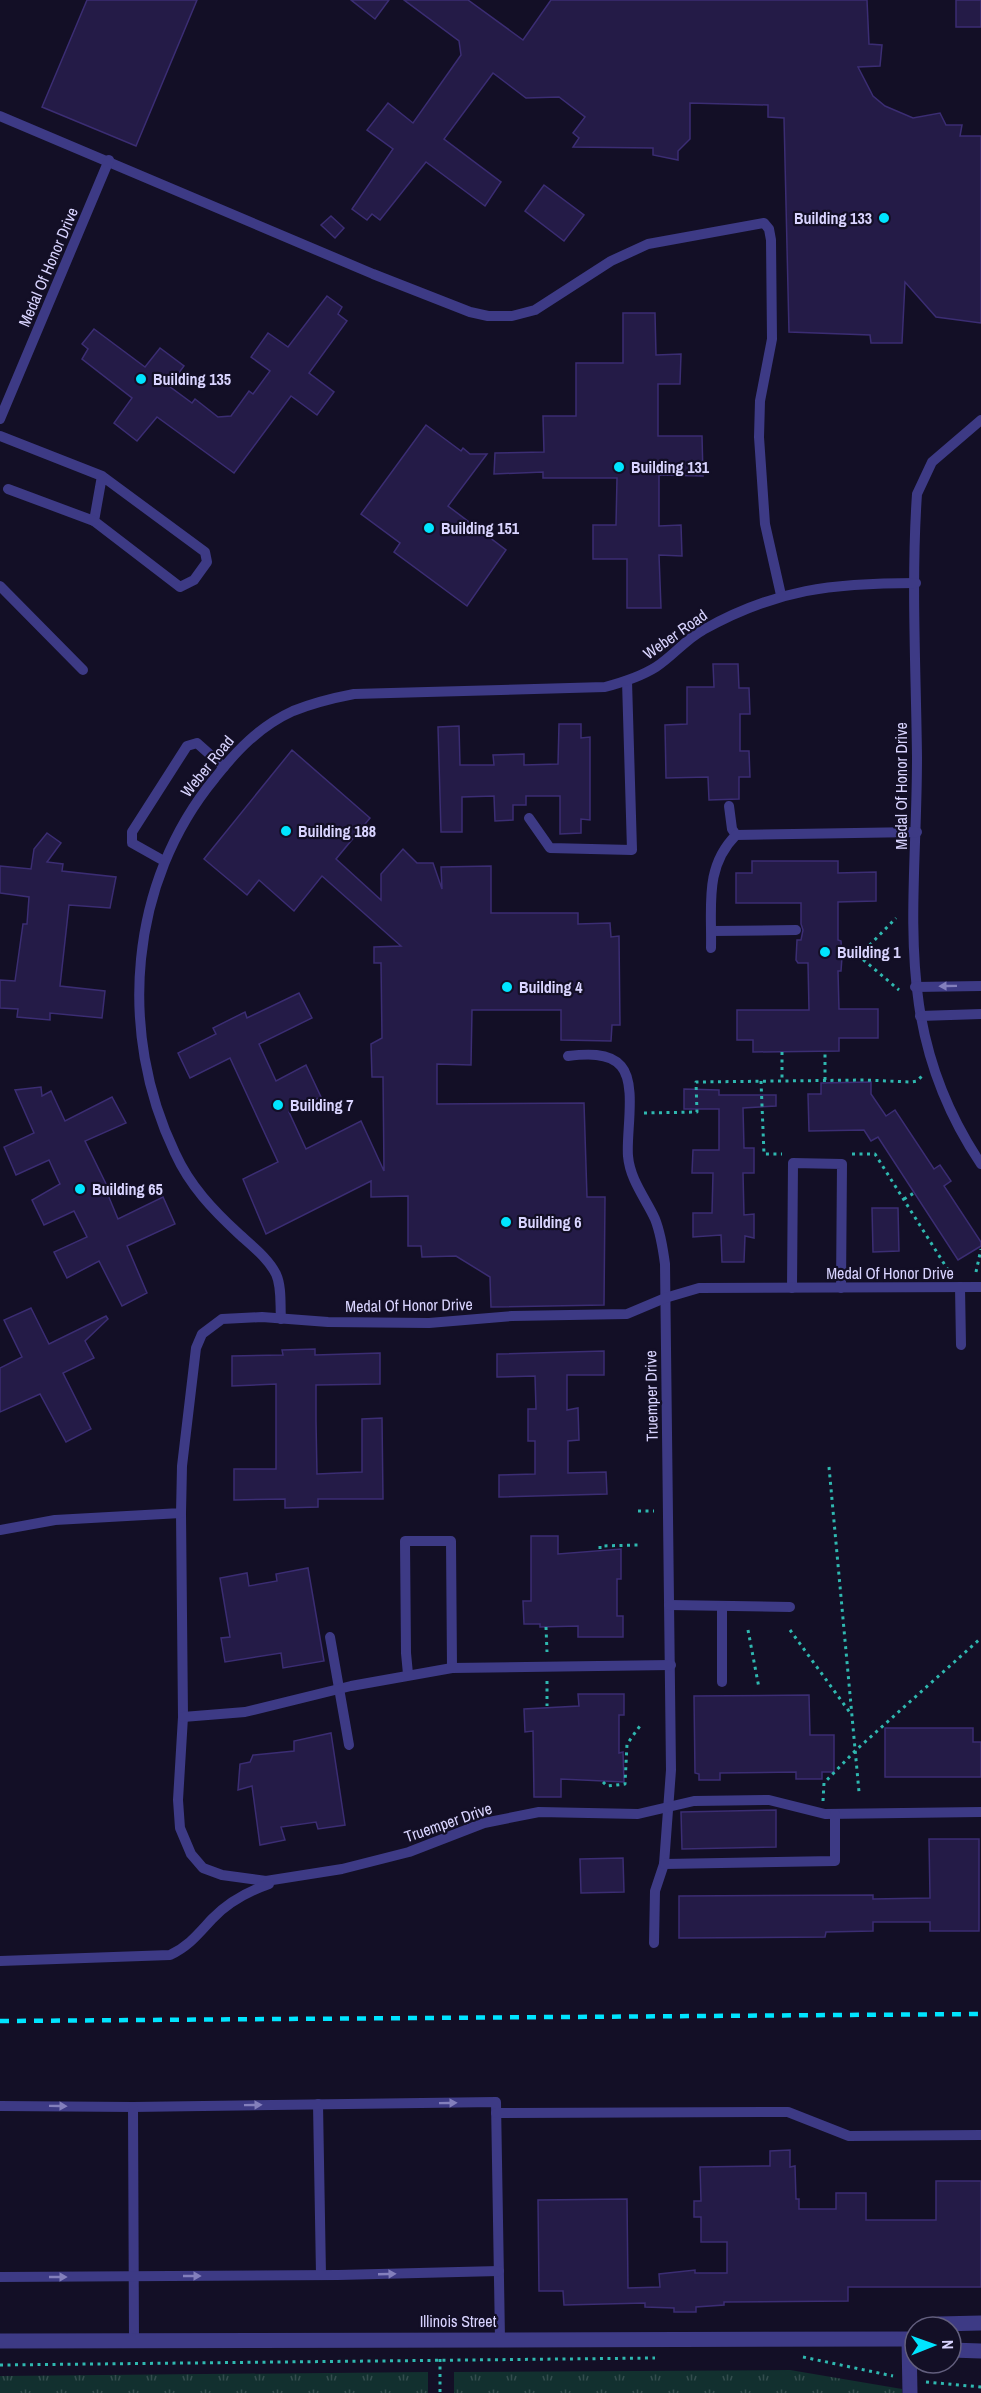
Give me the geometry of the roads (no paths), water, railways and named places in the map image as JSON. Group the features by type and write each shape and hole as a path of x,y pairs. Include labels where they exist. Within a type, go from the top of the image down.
{"street":[{"path":"963,2323 981,2323"},
{"name":"Illinois Street","path":"0,2341 903,2339"},
{"path":"963,2350 981,2351"}],"lane":[{"path":"0,116 109,160 373,274 460,308 488,316 512,316 535,310 611,261 648,244 764,223 769,229 771,240 772,339 760,400 761,474 765,524 781,595"},
{"name":"Medal Of Honor Drive","path":"0,419 109,160"},
{"name":"Medal Of Honor Drive","path":"981,420 932,462 919,485 915,514 917,832 912,933 915,987 930,1063 942,1097 981,1164"},
{"path":"0,436 102,476 205,552 207,562 194,580 180,587 94,521 8,489"},
{"path":"94,521 102,476"},
{"name":"Weber Road","path":"281,1319 276,1274 266,1260 207,1204 189,1181 174,1153 147,1073 139,1012 144,930 164,861 188,815 243,744 267,726 292,712 323,700 354,694 605,687 627,681 657,667 700,631 735,613 781,595 868,582 916,583"},
{"path":"0,586 83,670"},
{"path":"529,818 550,848 632,850 627,681"},
{"path":"164,861 132,843 132,832 187,746 197,743 224,767"},
{"path":"729,806 735,835"},
{"path":"711,948 713,873 723,848 735,835 917,832"},
{"path":"712,931 796,930"},
{"path":"915,987 981,986"},
{"path":"920,1016 981,1014"},
{"name":"Truemper Drive","path":"182,1513 183,1717 178,1800 180,1828 191,1854 203,1868 241,1880 287,1879 342,1869 409,1851 484,1823 502,1819 539,1812 638,1814 670,1804 665,1298 662,1240 656,1220 635,1183 628,1159 630,1088 622,1066 612,1059 595,1055 568,1056"},
{"path":"792,1288 793,1163 842,1164 841,1288"},
{"path":"960,1287 961,1345"},
{"name":"Medal Of Honor Drive","path":"182,1513 182,1466 196,1348 202,1334 222,1319 429,1323 512,1316 627,1314 665,1298 699,1288 981,1287"},
{"path":"0,1530 55,1520 182,1513"},
{"path":"408,1674 405,1541 451,1541 452,1668"},
{"path":"669,1605 790,1607"},
{"path":"722,1606 722,1682"},
{"path":"330,1637 349,1745"},
{"path":"183,1717 245,1712 408,1674 452,1668 670,1665"},
{"path":"654,1943 655,1890 664,1864 670,1804 694,1801 769,1800 835,1814 981,1812"},
{"path":"664,1864 835,1861 835,1814"},
{"path":"0,1961 170,1955 193,1941 213,1918 233,1902 258,1888 287,1879"},
{"path":"318,2104 321,2276"},
{"path":"0,2106 133,2107 318,2104 788,2112 849,2136 981,2135"},
{"path":"133,2107 134,2340"},
{"path":"496,2108 500,2339"},
{"path":"0,2277 321,2276 499,2271"}],"railway":[{"path":"0,2021 981,2014"}],"place":[{"name":"Building 133","path":"884,218"},
{"name":"Building 135","path":"141,379"},
{"name":"Building 131","path":"619,467"},
{"name":"Building 151","path":"429,528"},
{"name":"Building 188","path":"286,831"},
{"name":"Building 1","path":"825,952"},
{"name":"Building 4","path":"507,987"},
{"name":"Building 7","path":"278,1105"},
{"name":"Building 65","path":"80,1189"},
{"name":"Building 6","path":"506,1222"}]}
